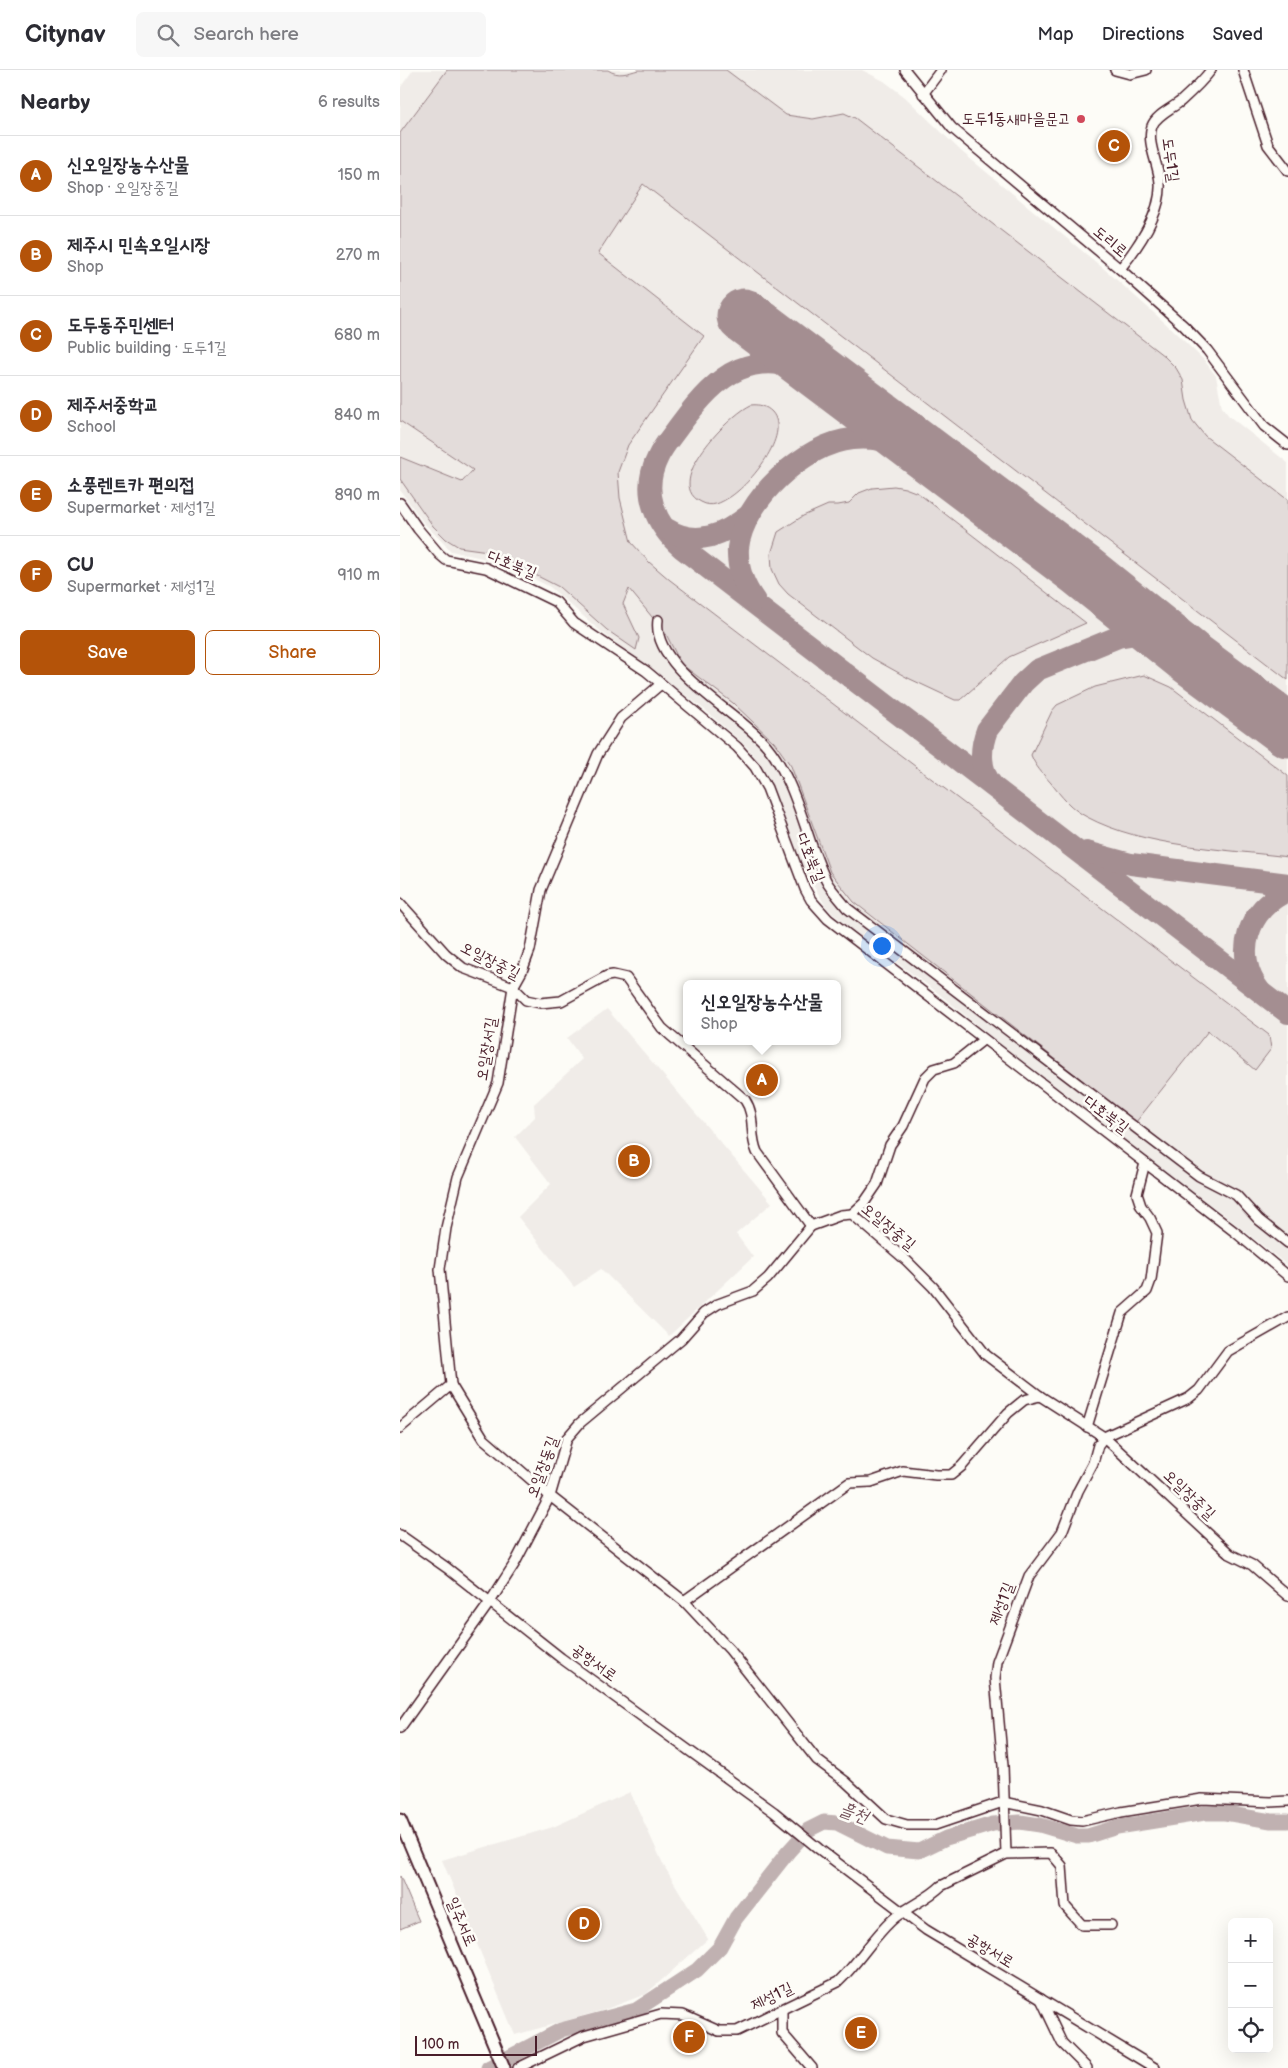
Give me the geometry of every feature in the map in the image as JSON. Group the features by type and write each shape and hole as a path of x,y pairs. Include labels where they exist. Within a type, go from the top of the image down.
{"main road":[{"name":"일주서로","path":"400,1820 504,2068"}],"street":[{"name":"도리로","path":"905,70 952,128 986,159 1120,269 1190,332 1207,350 1264,426 1288,445"},
{"path":"923,94 941,70"},
{"path":"1115,70 1130,74 1146,70"},
{"name":"도두1길","path":"1120,269 1144,237 1158,197 1160,183 1151,140 1152,126 1194,89 1211,70"},
{"path":"1243,70 1268,145 1288,171"},
{"name":"다호북길","path":"400,503 418,529 446,560 486,568 556,602 574,623 630,660 737,747 754,767 767,788 805,889 811,900 828,919 1235,1232 1288,1276"},
{"path":"658,620 657,628 664,646 681,671 754,733 775,757 791,788 821,870 828,883 848,908 1199,1176 1236,1195 1259,1220 1288,1243"},
{"name":"오일장서길","path":"451,1385 440,1269 446,1228 458,1177 498,1083 513,987 530,950 541,890 598,754 621,718 661,684"},
{"name":"오일장중길","path":"400,903 446,954 463,968 513,987 526,1000 549,1003 561,1001 607,976 613,975 626,978 662,1028 745,1100 753,1117 753,1142 757,1152 810,1226 841,1214 852,1214 933,1287 986,1355 1040,1396 1104,1437 1230,1554 1252,1565 1288,1596"},
{"path":"852,1214 864,1203 877,1184 890,1145 903,1126 925,1078 934,1069 954,1063 983,1040"},
{"path":"1087,1426 1122,1313 1146,1291 1151,1280 1157,1233 1150,1218 1140,1206 1137,1194 1145,1163"},
{"name":"오일장동길","path":"400,1728 490,1602 515,1563 550,1496 567,1438 580,1423 681,1339 704,1313 718,1304 754,1291 768,1278 810,1226"},
{"path":"1104,1437 1189,1398 1199,1390 1228,1351 1288,1316"},
{"path":"400,1428 451,1385 484,1439 550,1496 684,1601 730,1650 817,1760 845,1781 886,1819 907,1825 934,1825 1004,1802 1042,1810 1071,1820 1082,1821 1121,1812 1202,1799 1288,1801"},
{"path":"684,1601 849,1483 871,1482 903,1471 936,1476 950,1475 962,1466 1008,1414 1024,1400 1040,1396"},
{"name":"제성1길","path":"518,2068 584,2036 660,2014 683,2015 719,2032 737,2031 838,1982 852,1969 876,1935 902,1911 935,1892 941,1886 1006,1854 995,1678 997,1662 1029,1576 1062,1532 1078,1491 1094,1463 1098,1445 1104,1437"},
{"name":"공항서로","path":"400,1535 447,1568 561,1658 776,1814 926,1930 1155,2068"},
{"path":"400,1718 411,1712"},
{"path":"1006,1854 1051,1853 1062,1866 1065,1906 1082,1925 1111,1925"},
{"path":"1041,1999 1062,2044 1087,2068"},
{"path":"782,2008 782,2034 812,2068"}],"shaded area":[{"path":"413,70 862,70 884,81 905,97 962,152 1109,273 1163,321 1204,360 1216,376 1222,407 1229,416 1288,463 1288,1266 1227,1217 1073,1103 934,990 846,925 827,908 808,877 767,774 748,748 705,710 599,630 550,587 500,562 451,551 423,522 400,490 400,88"},
{"path":"447,70 608,70 619,74 638,70 726,70 786,115 813,119 844,113 855,118 1164,356 1176,368 1183,380 1192,420 1205,436 1288,500 1288,680 643,184 598,253 704,336 628,445 618,472 620,498 631,542 649,562 670,580 1269,1035 1271,1049 1255,1070 1208,1031 1136,1122 854,902 830,872 791,766 774,742 733,703 681,664 666,634 629,589 623,604 639,638 636,650 607,630 559,587 488,551 459,547 446,539 433,526 400,479 400,457 462,482 473,470 400,421 400,133"},
{"path":"751,405 762,406 772,412 777,422 777,433 773,446 757,471 738,491 716,504 705,504 691,493 689,480 694,466 703,450 715,435 741,411"},
{"path":"894,486 918,493 1086,623 1009,657 960,700 955,700 908,678 872,658 788,594 779,584 772,569 771,554 778,532 803,516 828,505 849,503 859,493 872,488"},
{"path":"1144,675 1171,687 1288,776 1288,857 1211,849 1159,841 1109,827 1087,817 1071,806 1040,770 1031,755 1052,711 1057,705 1095,687"},
{"path":"607,1009 772,1203 736,1234 753,1257 669,1336 601,1269 574,1287 518,1217 551,1184 515,1137 535,1117 534,1104 582,1059 567,1038"},
{"path":"630,1792 664,1866 708,1939 646,1994 604,2010 515,2035 442,1860 553,1827"},
{"path":"400,1876 419,1921 400,1929"}],"waterway":[{"name":"흘천","path":"488,2068 561,2030 636,2010 697,1970 720,1947 736,1918 788,1852 808,1830 824,1822 837,1823 887,1848 919,1851 946,1838 993,1824 1020,1822 1040,1825 1077,1836 1088,1836 1117,1827 1205,1813 1225,1813 1271,1821 1288,1821"}],"taxiway":[{"path":"820,375 796,367 775,363 756,364 739,369 723,378 709,391 694,407 665,445 653,470 650,483 651,495 658,518 665,529 682,548 1288,1013"},
{"path":"755,601 740,569 738,548 742,530 751,512 764,494 779,477 797,463 815,451 834,443 852,439 876,439 898,444 920,453 941,465"},
{"path":"667,529 678,535 700,538 720,533 749,515"},
{"path":"993,786 985,773 982,759 983,744 987,730 1023,683 1037,670 1118,637 1136,634 1152,636 1188,656"},
{"path":"1087,852 1131,864 1288,884"},
{"path":"1260,991 1247,963 1246,948 1248,934 1254,920 1263,908 1274,898 1288,891"}],"runway":[{"path":"744,316 1081,570 1188,656 1288,730"}],"place":[{"name":"도두1동새마을문고","path":"1081,119"},
{"name":"도두동주민센터","path":"1114,146"},
{"name":"신오일장농수산물","path":"762,1080"},
{"name":"제주시 민속오일시장","path":"634,1161"},
{"name":"제주서중학교","path":"584,1924"},
{"name":"소풍렌트카 편의접","path":"861,2033"},
{"name":"CU","path":"689,2037"}]}
